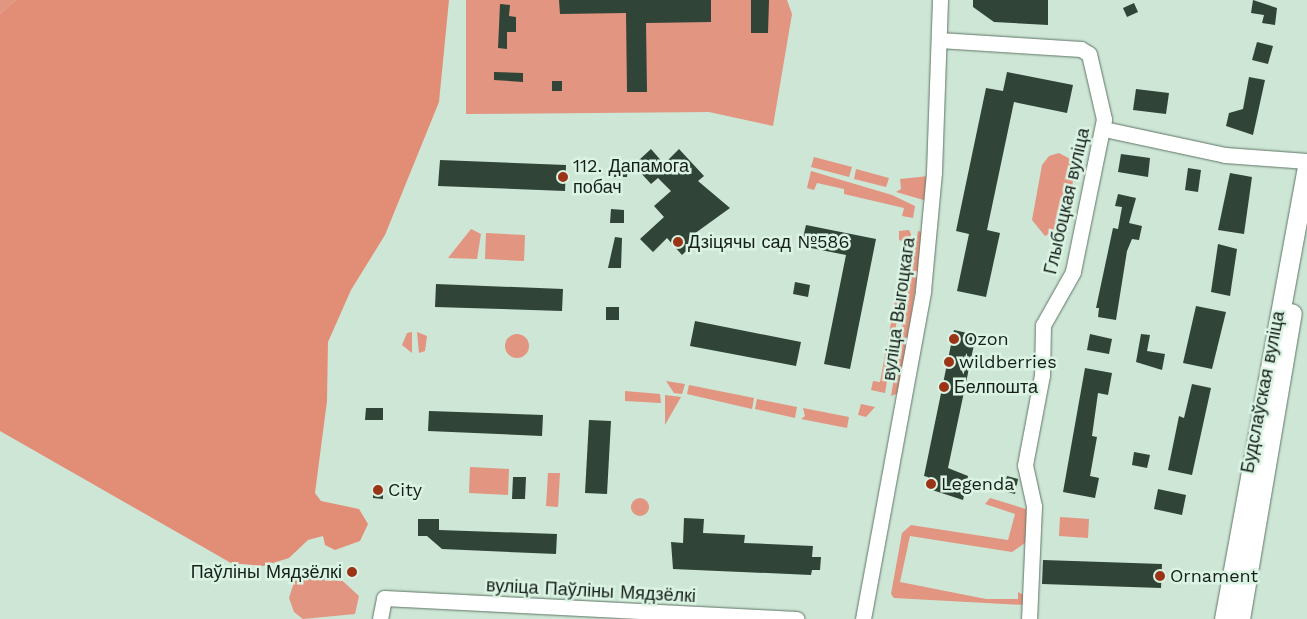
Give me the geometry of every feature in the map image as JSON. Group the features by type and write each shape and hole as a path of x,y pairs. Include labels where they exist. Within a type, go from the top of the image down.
{"main road":[{"name":"Будслаўская вуліца","path":"1224,619 1307,166"},
{"name":"Будслаўская вуліца","path":"1240,619 1307,233"}],"street":[{"name":"вуліца Выгоцкага","path":"863,619 923,291 940,0"},
{"name":"Глыбоцкая вуліца","path":"939,40 1081,49 1089,54 1104,129 1073,272 1043,325 1042,375 1024,465 1034,506 1029,619"},
{"path":"1104,129 1225,154 1307,161"},
{"name":"вуліца Паўліны Мядзёлкі","path":"380,619 384,598 796,619"},
{"path":"380,619 388,619"}],"shaded area":[{"path":"0,0 16,0 0,14"},
{"path":"16,0 449,0 439,102 385,235 351,290 328,342 327,401 315,493 321,501 359,509 368,524 360,541 335,550 325,545 323,536 308,540 289,558 263,566 231,563 0,431 0,14"},
{"path":"466,0 787,0 792,14 773,126 709,112 466,114"},
{"path":"1059,153 1070,159 1075,171 1064,226 1045,236 1032,220 1042,165 1049,156"},
{"path":"814,157 852,167 849,177 811,167"},
{"path":"856,169 889,178 886,187 854,179"},
{"path":"811,171 892,195 915,206 913,218 902,216 904,208 844,194 844,189 817,183 814,190 807,188"},
{"path":"929,176 927,201 896,192 901,189 900,179"},
{"path":"471,229 481,234 477,259 448,258"},
{"path":"909,230 911,234 885,393 871,390 873,381 880,382 906,242 899,240 899,231"},
{"path":"918,231 924,233 899,393 891,396"},
{"path":"486,233 525,235 524,261 485,259"},
{"path":"412,332 412,353 402,345 407,333"},
{"path":"417,332 427,336 425,351 419,353"},
{"path":"517,334 525,338 529,346 525,354 517,358 509,354 505,346 509,338"},
{"path":"666,381 685,384 682,394 674,393"},
{"path":"689,385 754,398 752,409 687,394"},
{"path":"625,391 660,394 661,403 625,401"},
{"path":"665,395 681,397 665,425"},
{"path":"757,399 797,407 795,418 755,409"},
{"path":"861,404 875,407 866,417 858,415"},
{"path":"803,408 849,417 847,428 801,419 805,416"},
{"path":"470,467 509,469 508,495 469,493"},
{"path":"548,473 560,473 558,507 546,506"},
{"path":"636,498 644,498 649,503 647,514 636,516 631,511 631,503"},
{"path":"990,498 1026,509 1029,532 1025,543 1012,552 910,536 900,582 986,599 1018,599 1018,592 1024,595 1025,605 894,598 891,594 902,533 911,525 1008,540 1015,514 985,504"},
{"path":"1060,517 1089,519 1088,538 1059,536"},
{"path":"313,567 335,574 359,596 355,614 303,619 294,612 289,598 295,579"}],"building":[{"path":"559,0 711,0 711,22 646,23 647,92 627,92 626,13 560,14"},
{"path":"751,0 769,0 768,33 751,33"},
{"path":"973,0 1048,0 1048,25 994,22 973,7"},
{"path":"1253,0 1277,8 1275,25 1262,23 1264,15 1251,13"},
{"path":"1134,3 1138,12 1127,17 1123,8"},
{"path":"500,4 510,5 509,16 516,17 516,32 507,32 507,49 498,48"},
{"path":"1257,42 1273,46 1268,64 1252,60"},
{"path":"494,72 523,73 523,82 494,80"},
{"path":"1007,72 1073,85 1067,113 1014,102 987,230 1000,233 986,297 957,291 969,234 956,231 986,88 1003,91"},
{"path":"1249,77 1265,80 1253,135 1226,126 1229,113 1243,109"},
{"path":"552,81 562,81 562,91 552,91"},
{"path":"1136,89 1169,93 1166,114 1133,110"},
{"path":"651,149 664,164 679,149 704,176 698,181 730,208 694,234 699,239 682,255 667,238 653,252 640,239 664,217 654,206 671,191 658,178 651,184 629,160 639,160"},
{"path":"1121,154 1150,158 1148,177 1118,172"},
{"path":"440,160 566,165 565,191 438,186"},
{"path":"615,164 628,164 627,177 614,177"},
{"path":"1188,168 1201,170 1198,192 1185,190"},
{"path":"1230,173 1252,177 1244,234 1218,230"},
{"path":"1118,194 1136,198 1129,223 1142,226 1139,240 1132,239 1127,251 1116,320 1098,317 1099,308 1096,308 1113,228 1118,229 1122,207 1115,206"},
{"path":"611,209 624,210 624,223 610,223"},
{"path":"806,225 876,239 850,369 824,364 846,255 801,246"},
{"path":"615,237 622,238 621,268 608,268"},
{"path":"1218,244 1237,249 1230,296 1211,292"},
{"path":"795,282 810,285 808,297 793,294"},
{"path":"436,284 563,289 562,311 435,307"},
{"path":"1196,306 1226,312 1212,369 1183,363"},
{"path":"606,307 619,307 619,320 606,320"},
{"path":"695,321 801,342 796,366 690,346"},
{"path":"954,330 976,335 948,468 968,476 963,500 926,488 928,477 924,476"},
{"path":"1090,334 1112,339 1109,354 1087,350"},
{"path":"1141,334 1150,335 1147,351 1165,354 1162,370 1136,362"},
{"path":"1085,368 1112,373 1108,395 1098,393 1092,436 1097,437 1090,476 1099,478 1095,498 1063,492"},
{"path":"1192,384 1211,388 1192,475 1168,470 1179,416 1184,418"},
{"path":"366,408 383,408 383,420 365,420"},
{"path":"429,411 543,415 542,436 428,431"},
{"path":"589,420 611,421 607,494 585,493"},
{"path":"1134,452 1150,455 1147,468 1132,465"},
{"path":"1007,476 1018,479 1015,494 1003,491"},
{"path":"513,477 526,477 525,499 512,499"},
{"path":"373,489 383,490 383,499 373,498"},
{"path":"1158,489 1186,495 1182,515 1154,509"},
{"path":"684,518 704,519 703,533 745,535 744,543 813,546 812,557 821,557 820,570 812,570 811,575 673,569 671,542 683,543"},
{"path":"418,519 439,519 439,530 557,534 556,554 442,549 427,536 418,536"},
{"path":"1043,560 1162,564 1161,588 1042,584"}],"place":[{"name":"112. Дапамога побач","path":"563,177"},
{"name":"Дзіцячы сад №586","path":"678,242"},
{"name":"Ozon","path":"954,339"},
{"name":"wildberries","path":"949,362"},
{"name":"Белпошта","path":"944,387"},
{"name":"Legenda","path":"931,484"},
{"name":"City","path":"378,490"},
{"name":"Паўліны Мядзёлкі","path":"352,572"},
{"name":"Ornament","path":"1160,576"}]}
